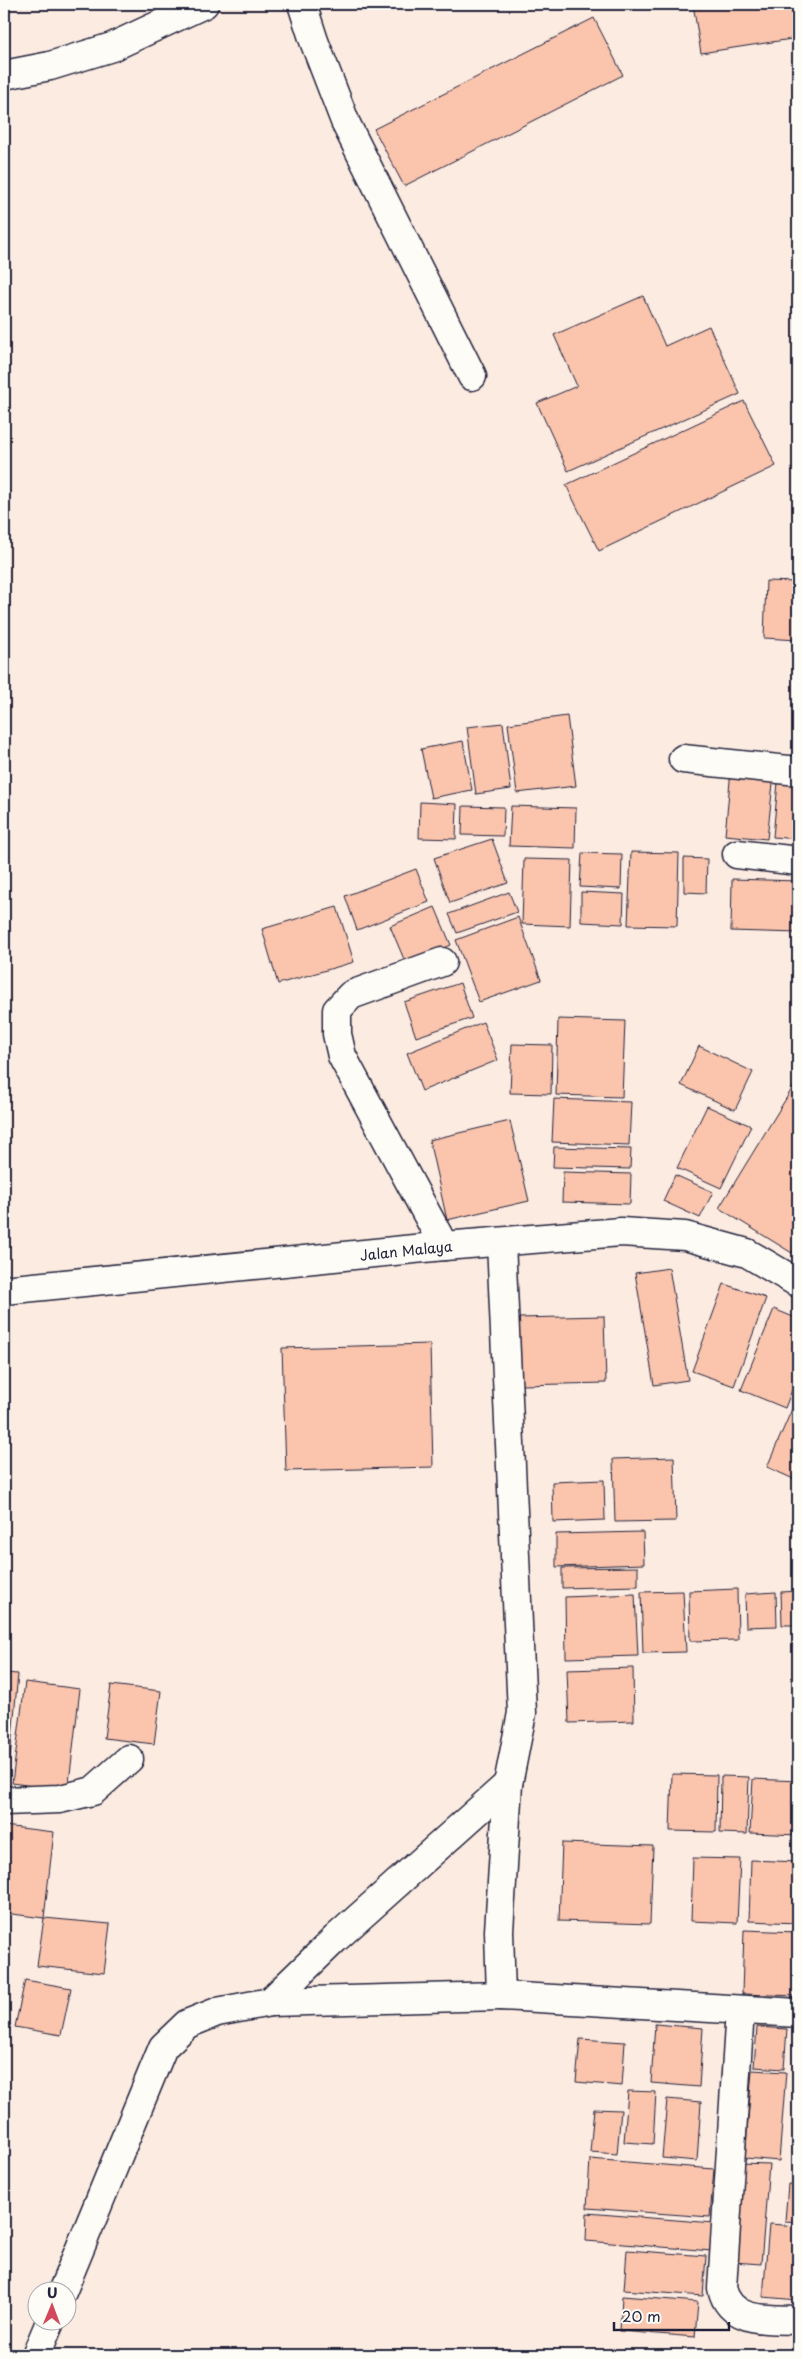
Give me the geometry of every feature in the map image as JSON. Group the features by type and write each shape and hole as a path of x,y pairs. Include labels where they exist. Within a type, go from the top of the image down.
{"street":[{"path":"4,75 50,66 112,47 204,4"},
{"path":"302,4 346,124 472,376"},
{"path":"683,758 798,771"},
{"path":"737,854 798,861"},
{"path":"442,962 350,994 338,1010 337,1034 342,1056 444,1246"},
{"name":"Jalan Malaya","path":"4,1290 444,1246 621,1232 685,1236 747,1253 798,1283"},
{"path":"501,1242 522,1713 508,1784 499,1931 501,1996"},
{"path":"4,1801 60,1799 93,1790 129,1759"},
{"path":"270,2002 335,1939 508,1784"},
{"path":"66,2282 163,2047 186,2024 218,2012 270,2002 501,1996 798,2013"},
{"path":"740,2010 722,2288 724,2299 739,2314 752,2318 798,2320"},
{"path":"36,2355 46,2332"}],"building":[{"path":"693,4 798,4 798,38 701,53"},
{"path":"594,18 623,75 404,186 374,129"},
{"path":"643,296 665,346 709,326 740,394 568,471 537,403 577,386 554,335"},
{"path":"744,401 776,466 599,551 566,485"},
{"path":"766,581 798,582 798,640 764,638"},
{"path":"567,716 576,786 517,793 508,724"},
{"path":"503,723 511,789 476,794 467,727"},
{"path":"463,741 472,790 431,798 421,749"},
{"path":"731,770 774,774 767,839 725,835"},
{"path":"778,782 798,784 798,839 773,837"},
{"path":"420,802 457,804 456,839 419,838"},
{"path":"463,806 504,807 503,836 462,835"},
{"path":"511,806 576,808 575,848 509,846"},
{"path":"492,839 508,883 450,903 434,858"},
{"path":"631,852 679,853 677,926 628,925"},
{"path":"582,853 622,854 621,889 580,887"},
{"path":"684,858 707,859 706,893 684,892"},
{"path":"524,859 572,860 570,926 522,924"},
{"path":"416,869 429,902 357,930 345,896"},
{"path":"732,879 798,881 798,933 731,931"},
{"path":"509,892 517,912 457,933 449,914"},
{"path":"581,892 624,894 623,924 581,922"},
{"path":"337,907 354,962 278,984 262,929"},
{"path":"435,907 451,945 406,964 390,926"},
{"path":"518,917 541,980 479,1002 456,940"},
{"path":"460,983 472,1018 416,1037 404,1002"},
{"path":"558,1019 625,1021 622,1097 556,1095"},
{"path":"483,1022 498,1060 422,1091 407,1053"},
{"path":"512,1044 552,1045 551,1094 510,1093"},
{"path":"699,1046 753,1072 735,1110 681,1085"},
{"path":"795,1084 798,1086 798,1243 792,1253 719,1208"},
{"path":"554,1099 631,1102 629,1145 552,1142"},
{"path":"707,1106 751,1126 721,1188 677,1168"},
{"path":"510,1121 529,1201 447,1220 429,1140"},
{"path":"554,1147 631,1149 630,1169 553,1167"},
{"path":"563,1172 631,1174 630,1204 562,1202"},
{"path":"675,1175 713,1192 700,1218 663,1201"},
{"path":"669,1268 688,1380 654,1385 635,1273"},
{"path":"724,1284 766,1298 734,1386 692,1371"},
{"path":"774,1309 798,1319 798,1374 785,1408 741,1390"},
{"path":"604,1316 606,1383 521,1385 519,1318"},
{"path":"430,1344 433,1467 286,1471 282,1348"},
{"path":"798,1395 798,1481 767,1467"},
{"path":"674,1457 676,1521 615,1522 613,1459"},
{"path":"604,1480 605,1520 553,1522 552,1482"},
{"path":"643,1532 644,1564 556,1567 556,1534"},
{"path":"638,1567 638,1586 562,1588 562,1568"},
{"path":"737,1589 738,1640 690,1641 689,1591"},
{"path":"683,1591 686,1652 643,1653 641,1592"},
{"path":"798,1591 798,1625 782,1625 781,1592"},
{"path":"776,1592 777,1626 746,1627 745,1594"},
{"path":"635,1594 638,1656 566,1658 565,1597"},
{"path":"633,1668 634,1721 569,1723 567,1670"},
{"path":"4,1673 18,1674 10,1759 4,1759"},
{"path":"25,1682 80,1689 68,1791 12,1783"},
{"path":"111,1685 161,1691 154,1744 104,1738"},
{"path":"672,1774 717,1775 716,1832 670,1831"},
{"path":"721,1776 749,1777 747,1834 720,1833"},
{"path":"753,1779 798,1781 798,1835 750,1833"},
{"path":"4,1826 54,1832 44,1918 4,1913"},
{"path":"562,1843 653,1846 650,1924 559,1921"},
{"path":"693,1858 740,1859 737,1923 691,1921"},
{"path":"751,1860 798,1862 798,1923 749,1921"},
{"path":"44,1918 110,1924 104,1973 37,1966"},
{"path":"744,1930 798,1932 798,1996 742,1994"},
{"path":"25,1980 71,1988 61,2035 15,2027"},
{"path":"655,2024 703,2028 699,2087 651,2083"},
{"path":"757,2027 787,2029 784,2069 754,2067"},
{"path":"580,2039 625,2042 622,2086 576,2082"},
{"path":"752,2070 786,2072 779,2161 745,2158"},
{"path":"628,2091 656,2092 653,2144 624,2142"},
{"path":"667,2099 701,2102 697,2161 662,2158"},
{"path":"594,2109 621,2110 617,2154 590,2152"},
{"path":"590,2159 714,2169 710,2217 587,2208"},
{"path":"741,2163 769,2164 761,2264 733,2262"},
{"path":"788,2184 798,2185 798,2222 785,2221"},
{"path":"587,2213 714,2223 712,2251 586,2241"},
{"path":"769,2224 798,2226 798,2300 763,2297"},
{"path":"627,2250 706,2256 703,2296 624,2290"},
{"path":"622,2296 698,2302 695,2337 620,2331"}]}
